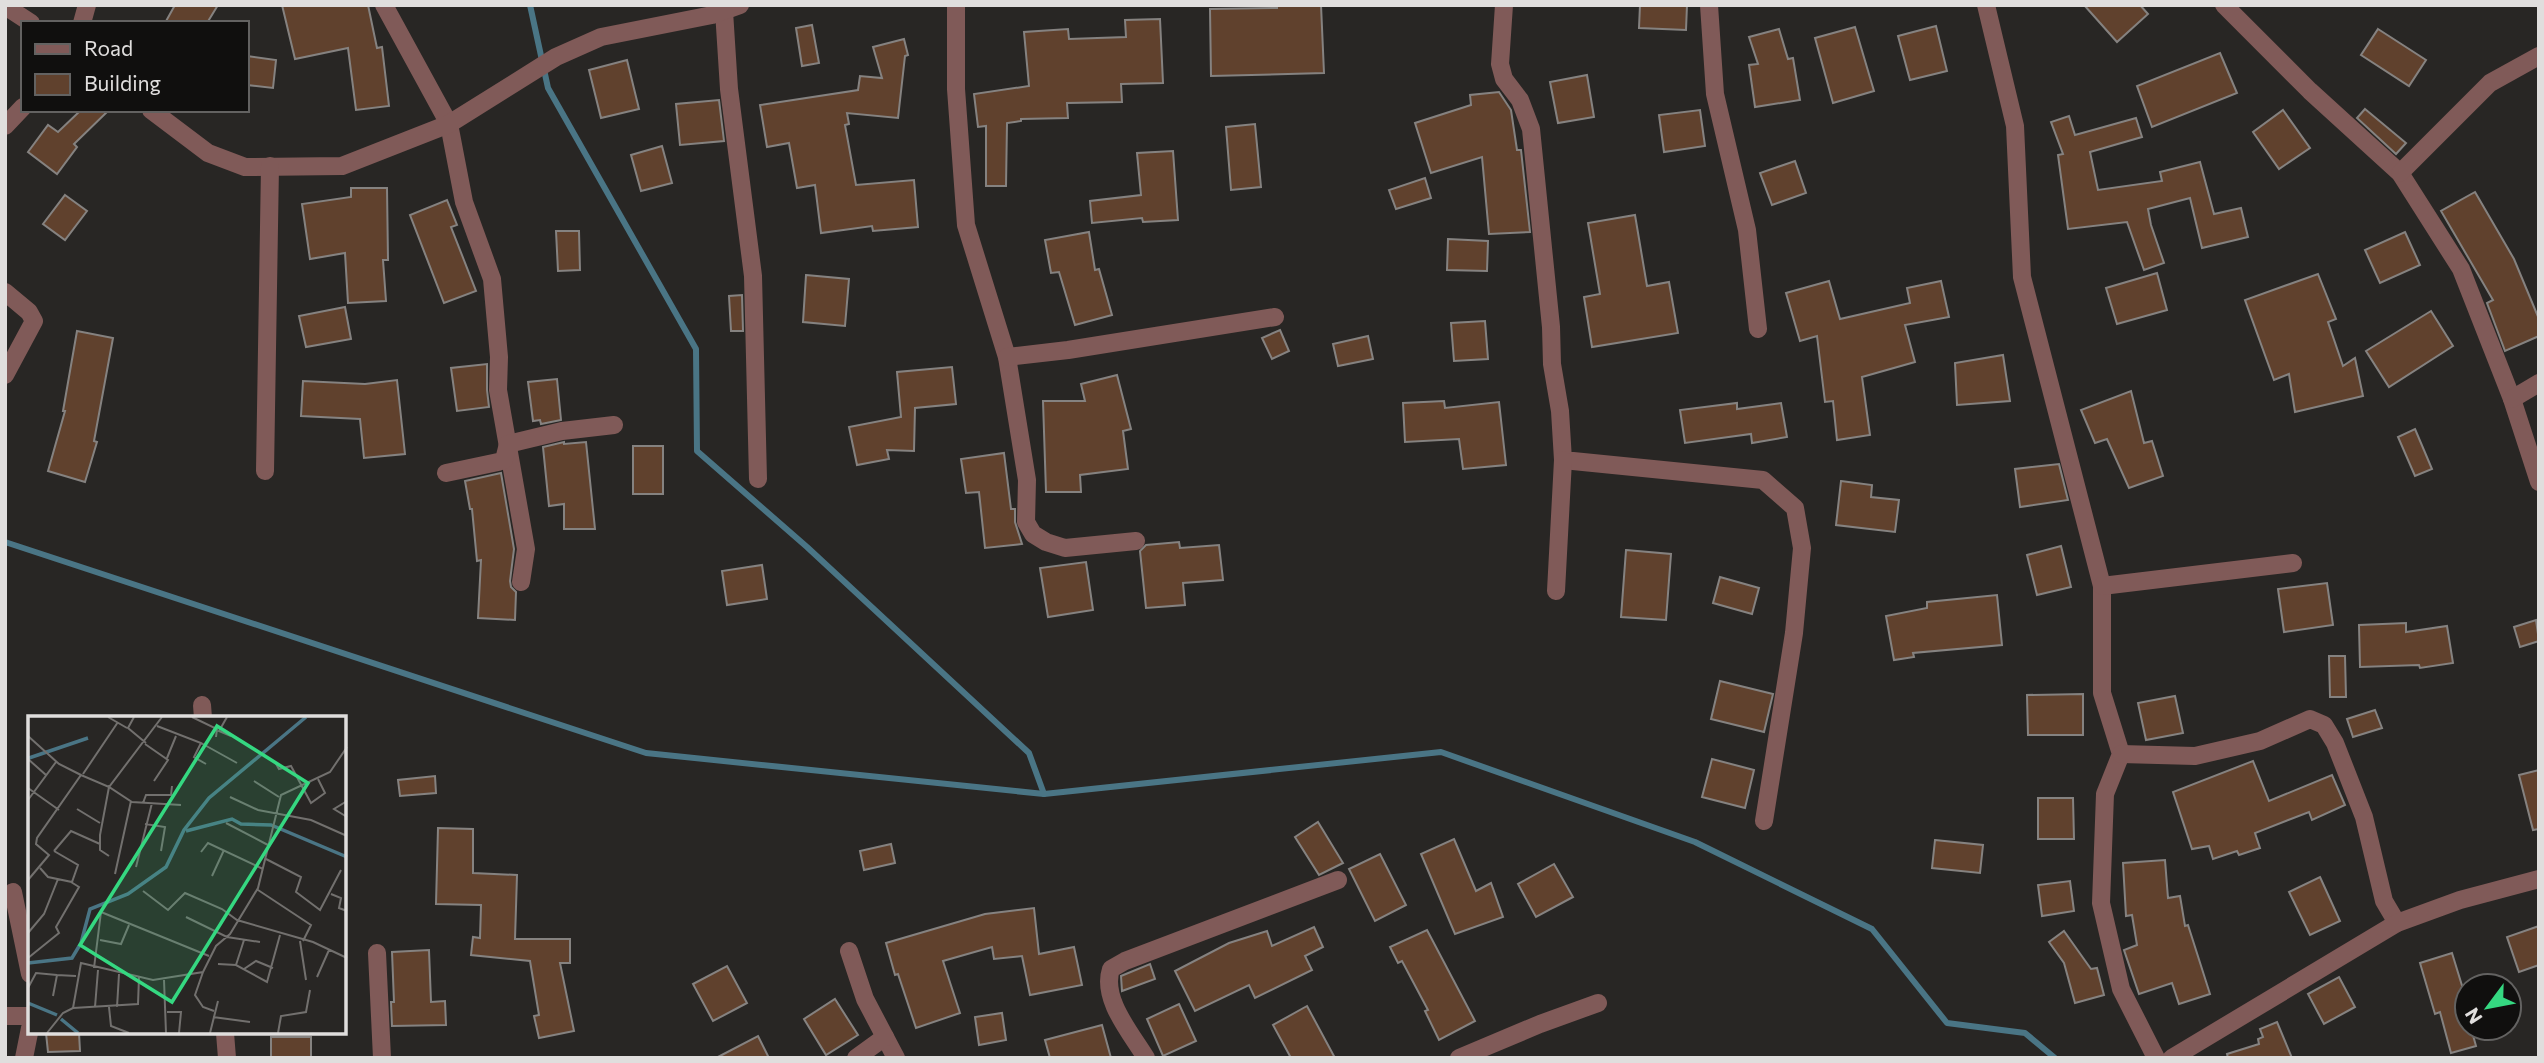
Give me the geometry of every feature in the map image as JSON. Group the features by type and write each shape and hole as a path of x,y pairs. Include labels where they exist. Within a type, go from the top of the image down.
{"street":[{"path":"384,5 449,124 464,202 492,279 499,357 498,390 526,550 521,582"},
{"path":"956,5 956,89 966,225 1007,357 1027,480 1026,522 1033,534 1046,542 1065,548 1136,541"},
{"path":"1504,5 1500,64 1504,79 1520,100 1531,129 1551,327 1552,364 1560,411 1563,460 1556,591"},
{"path":"1709,5 1715,94 1747,230 1758,329"},
{"path":"1986,5 2015,125 2022,277 2102,586 2102,693 2122,754 2105,794 2101,903 2121,989 2156,1058"},
{"path":"2224,5 2310,91 2400,173 2461,269 2512,399 2539,482"},
{"path":"5,6 28,21"},
{"path":"154,112 208,153 246,167 342,166 449,124 556,57 601,37 732,8 729,89 753,276 758,479"},
{"path":"2400,173 2490,83 2539,56"},
{"path":"5,126 21,109"},
{"path":"265,471 270,166"},
{"path":"5,292 29,312 34,321 5,375"},
{"path":"1007,357 1275,317"},
{"path":"2512,399 2539,383"},
{"path":"508,444 562,431 614,425"},
{"path":"446,473 504,460 508,444"},
{"path":"1563,460 1763,480 1795,508 1802,548 1796,609 1765,821"},
{"path":"2102,586 2293,563"},
{"path":"2122,754 2195,756 2260,741 2310,719 2324,725 2335,743 2364,817 2384,901 2397,923"},
{"path":"1146,1058 1112,1001 1107,979 1111,969 1125,961 1338,880"},
{"path":"2172,1058 2397,923 2460,900 2539,880"},
{"path":"13,892 28,964"},
{"path":"849,951 865,999 896,1058"},
{"path":"377,953 382,1058"},
{"path":"1459,1058 1598,1003"},
{"path":"5,1016 28,1016"},
{"path":"24,1058 29,1035"},
{"path":"225,1035 228,1058"},
{"path":"856,1058 885,1037"}],"building":[{"path":"175,5 218,5 208,21 166,21"},
{"path":"282,5 368,5 377,48 382,47 389,106 356,110 348,48 295,59"},
{"path":"1277,5 1321,5 1324,73 1211,76 1210,9 1277,8"},
{"path":"1640,5 1687,5 1686,30 1639,28"},
{"path":"2084,5 2140,5 2148,14 2117,42"},
{"path":"1160,19 1163,83 1121,84 1122,102 1067,103 1068,118 1021,119 1007,123 1006,186 986,186 986,126 978,127 974,94 1029,86 1024,32 1068,29 1069,39 1126,37 1125,20"},
{"path":"812,25 819,63 802,66 796,28"},
{"path":"1936,26 1947,71 1910,80 1898,36"},
{"path":"1855,27 1874,91 1833,103 1815,38"},
{"path":"1779,29 1788,59 1793,58 1800,100 1755,107 1749,65 1758,64 1749,37"},
{"path":"2378,29 2426,60 2409,86 2361,55"},
{"path":"904,39 908,55 905,56 898,118 847,113 849,124 845,125 856,185 914,180 918,227 873,231 872,226 821,233 815,185 797,188 789,143 767,147 760,105 858,90 860,76 882,78 873,47"},
{"path":"2220,53 2237,93 2152,127 2137,86"},
{"path":"248,56 276,60 273,88 248,85"},
{"path":"627,60 639,109 601,118 589,70"},
{"path":"1587,75 1594,117 1558,123 1550,82"},
{"path":"1499,92 1511,110 1517,150 1521,150 1530,232 1489,234 1482,157 1431,173 1415,123 1471,105 1470,95"},
{"path":"719,100 724,141 680,145 676,104"},
{"path":"2365,109 2406,143 2396,154 2357,118"},
{"path":"1700,110 1705,146 1664,152 1659,115"},
{"path":"2283,110 2310,148 2279,169 2253,132"},
{"path":"79,112 107,112 74,144 77,147 57,174 28,152 48,125 58,132"},
{"path":"2069,116 2075,135 2136,118 2142,137 2090,152 2098,190 2162,181 2160,172 2200,162 2214,214 2241,208 2248,237 2202,248 2190,198 2148,209 2164,263 2144,270 2127,222 2068,229 2058,155 2063,154 2051,122"},
{"path":"1255,124 1261,187 1231,190 1226,127"},
{"path":"662,146 672,183 641,191 631,155"},
{"path":"1173,151 1178,220 1143,222 1142,218 1092,223 1090,201 1141,195 1137,153"},
{"path":"1795,161 1806,193 1772,205 1760,173"},
{"path":"1425,178 1431,198 1396,209 1389,190"},
{"path":"351,188 387,188 388,260 383,260 386,301 348,303 345,253 310,259 302,204 351,197"},
{"path":"2475,192 2514,259 2539,319 2539,336 2505,351 2487,303 2493,300 2441,211"},
{"path":"65,195 87,211 65,240 43,224"},
{"path":"447,200 457,225 451,227 476,291 444,303 410,215"},
{"path":"1635,215 1647,286 1669,282 1678,333 1592,347 1584,297 1600,294 1588,223"},
{"path":"556,231 579,231 580,270 558,271"},
{"path":"1089,232 1095,270 1099,269 1112,315 1075,325 1059,272 1051,273 1045,240"},
{"path":"2405,232 2420,265 2380,283 2365,250"},
{"path":"1448,239 1488,241 1487,271 1447,270"},
{"path":"2157,273 2167,310 2117,324 2106,288"},
{"path":"2318,274 2336,319 2328,322 2343,366 2355,358 2363,396 2295,412 2289,374 2274,380 2245,300"},
{"path":"806,275 849,279 845,326 803,322"},
{"path":"1829,281 1840,319 1910,303 1907,288 1941,281 1949,317 1905,325 1915,362 1862,377 1870,435 1837,440 1833,401 1825,402 1817,336 1800,341 1786,293"},
{"path":"742,295 743,331 731,331 729,296"},
{"path":"345,307 351,339 306,347 299,316"},
{"path":"2431,311 2453,346 2389,387 2366,351"},
{"path":"1485,321 1488,359 1454,361 1451,323"},
{"path":"1280,330 1289,351 1272,359 1262,338"},
{"path":"77,331 113,338 94,441 97,442 85,482 48,471 65,411"},
{"path":"1368,336 1373,359 1338,366 1333,344"},
{"path":"2003,355 2010,401 1957,405 1955,363"},
{"path":"487,364 489,407 457,411 451,368"},
{"path":"952,367 956,404 915,408 914,451 887,450 889,459 857,465 849,427 901,417 897,372"},
{"path":"1117,375 1131,429 1123,431 1128,469 1080,475 1081,492 1046,492 1043,401 1085,401 1081,384"},
{"path":"557,379 561,420 541,424 540,420 533,421 528,382"},
{"path":"397,380 405,454 364,458 360,419 301,416 303,381 365,384"},
{"path":"2131,391 2144,443 2152,441 2163,476 2129,488 2107,439 2095,443 2081,410"},
{"path":"1444,401 1445,408 1499,402 1506,465 1463,469 1459,439 1405,442 1403,403"},
{"path":"1737,403 1737,409 1781,403 1787,437 1752,443 1751,434 1685,443 1680,410"},
{"path":"2415,429 2432,469 2415,476 2398,437"},
{"path":"564,442 586,442 595,529 564,529 564,504 549,506 543,447"},
{"path":"633,446 663,446 663,494 633,494"},
{"path":"1004,453 1011,509 1015,509 1015,522 1022,544 985,548 979,492 966,493 961,459"},
{"path":"2059,464 2068,500 2020,507 2015,469"},
{"path":"501,473 514,549 510,581 516,592 515,620 478,618 481,560 477,561 472,509 465,481"},
{"path":"1841,481 1872,485 1871,497 1899,500 1895,532 1836,525"},
{"path":"1179,542 1180,548 1219,545 1223,580 1183,583 1185,605 1146,608 1140,551 1146,545"},
{"path":"2061,546 2071,587 2037,595 2027,555"},
{"path":"1626,550 1671,554 1666,620 1621,617"},
{"path":"1086,562 1093,610 1048,617 1040,568"},
{"path":"762,565 767,599 727,605 722,571"},
{"path":"1720,577 1759,588 1752,614 1713,603"},
{"path":"2327,583 2333,625 2284,632 2278,589"},
{"path":"1997,595 2002,645 1913,653 1914,657 1894,660 1886,616 1927,608 1927,602"},
{"path":"2536,620 2539,641 2520,647 2514,627"},
{"path":"2406,623 2406,632 2447,626 2453,663 2420,668 2419,665 2360,667 2359,625"},
{"path":"2329,656 2345,656 2346,697 2330,697"},
{"path":"1720,681 1773,694 1764,732 1711,719"},
{"path":"2083,694 2083,735 2028,735 2027,695"},
{"path":"2175,696 2183,733 2146,740 2138,703"},
{"path":"2375,710 2382,728 2353,737 2347,719"},
{"path":"1712,759 1754,770 1745,808 1702,797"},
{"path":"2253,761 2269,801 2332,775 2345,805 2312,820 2309,812 2255,833 2260,848 2239,855 2237,851 2213,859 2209,846 2192,849 2173,792"},
{"path":"2539,770 2539,829 2533,830 2519,775"},
{"path":"435,776 436,793 400,796 398,780"},
{"path":"2038,798 2073,798 2074,839 2038,839"},
{"path":"1318,822 1343,863 1319,875 1295,837"},
{"path":"438,828 473,829 473,873 517,875 515,939 570,939 570,963 560,963 574,1031 539,1038 534,1016 539,1015 530,961 471,955 473,937 480,938 481,905 436,904"},
{"path":"1454,839 1476,891 1491,883 1503,917 1455,934 1421,854"},
{"path":"1935,840 1983,845 1980,873 1932,868"},
{"path":"891,844 895,863 864,870 860,851"},
{"path":"1380,854 1406,905 1375,921 1349,869"},
{"path":"2165,860 2168,898 2180,896 2185,926 2188,925 2210,994 2179,1004 2172,983 2139,994 2124,950 2137,945 2132,915 2126,916 2123,863"},
{"path":"1554,864 1573,897 1536,917 1518,884"},
{"path":"2320,877 2340,921 2310,935 2289,892"},
{"path":"2070,881 2074,911 2042,916 2038,885"},
{"path":"1034,908 1039,954 1074,947 1082,985 1030,995 1022,956 994,959 992,947 943,961 960,1013 916,1028 898,974 895,975 886,943 985,914"},
{"path":"2539,926 2539,965 2519,972 2507,937"},
{"path":"1314,927 1323,947 1305,956 1312,970 1255,998 1249,985 1195,1011 1175,971 1229,943 1267,931 1272,946"},
{"path":"1427,930 1475,1021 1439,1040 1425,1011 1428,1010 1402,961 1398,963 1390,947"},
{"path":"2064,931 2091,969 2097,968 2104,995 2075,1003 2064,963 2049,942"},
{"path":"429,950 431,1002 445,1001 446,1025 392,1026 392,952"},
{"path":"2452,953 2458,972 2453,972 2453,1042 2475,1042 2476,1046 2451,1053 2440,1012 2435,1014 2420,963"},
{"path":"1150,964 1155,979 1122,991 1121,976"},
{"path":"727,966 747,1003 713,1021 693,984"},
{"path":"2339,977 2355,1007 2324,1024 2308,994"},
{"path":"835,999 858,1035 826,1055 804,1019"},
{"path":"1179,1004 1196,1041 1163,1056 1147,1019"},
{"path":"1307,1006 1335,1058 1291,1058 1273,1025"},
{"path":"1002,1013 1006,1040 979,1045 975,1017"},
{"path":"2277,1022 2292,1058 2228,1058 2227,1054 2259,1044 2258,1039 2263,1037 2260,1029"},
{"path":"1102,1025 1111,1058 1050,1058 1045,1040"},
{"path":"46,1035 79,1035 80,1051 48,1052"},
{"path":"758,1036 769,1058 716,1058"},
{"path":"271,1037 311,1037 311,1058 271,1058"}],"waterway":[{"path":"530,5 548,88 696,349 697,451 807,547 1029,753 1044,794"},
{"path":"5,542 646,753 1044,794 1441,752 1695,842 1872,929 1947,1023 2025,1033 2055,1058"}]}
